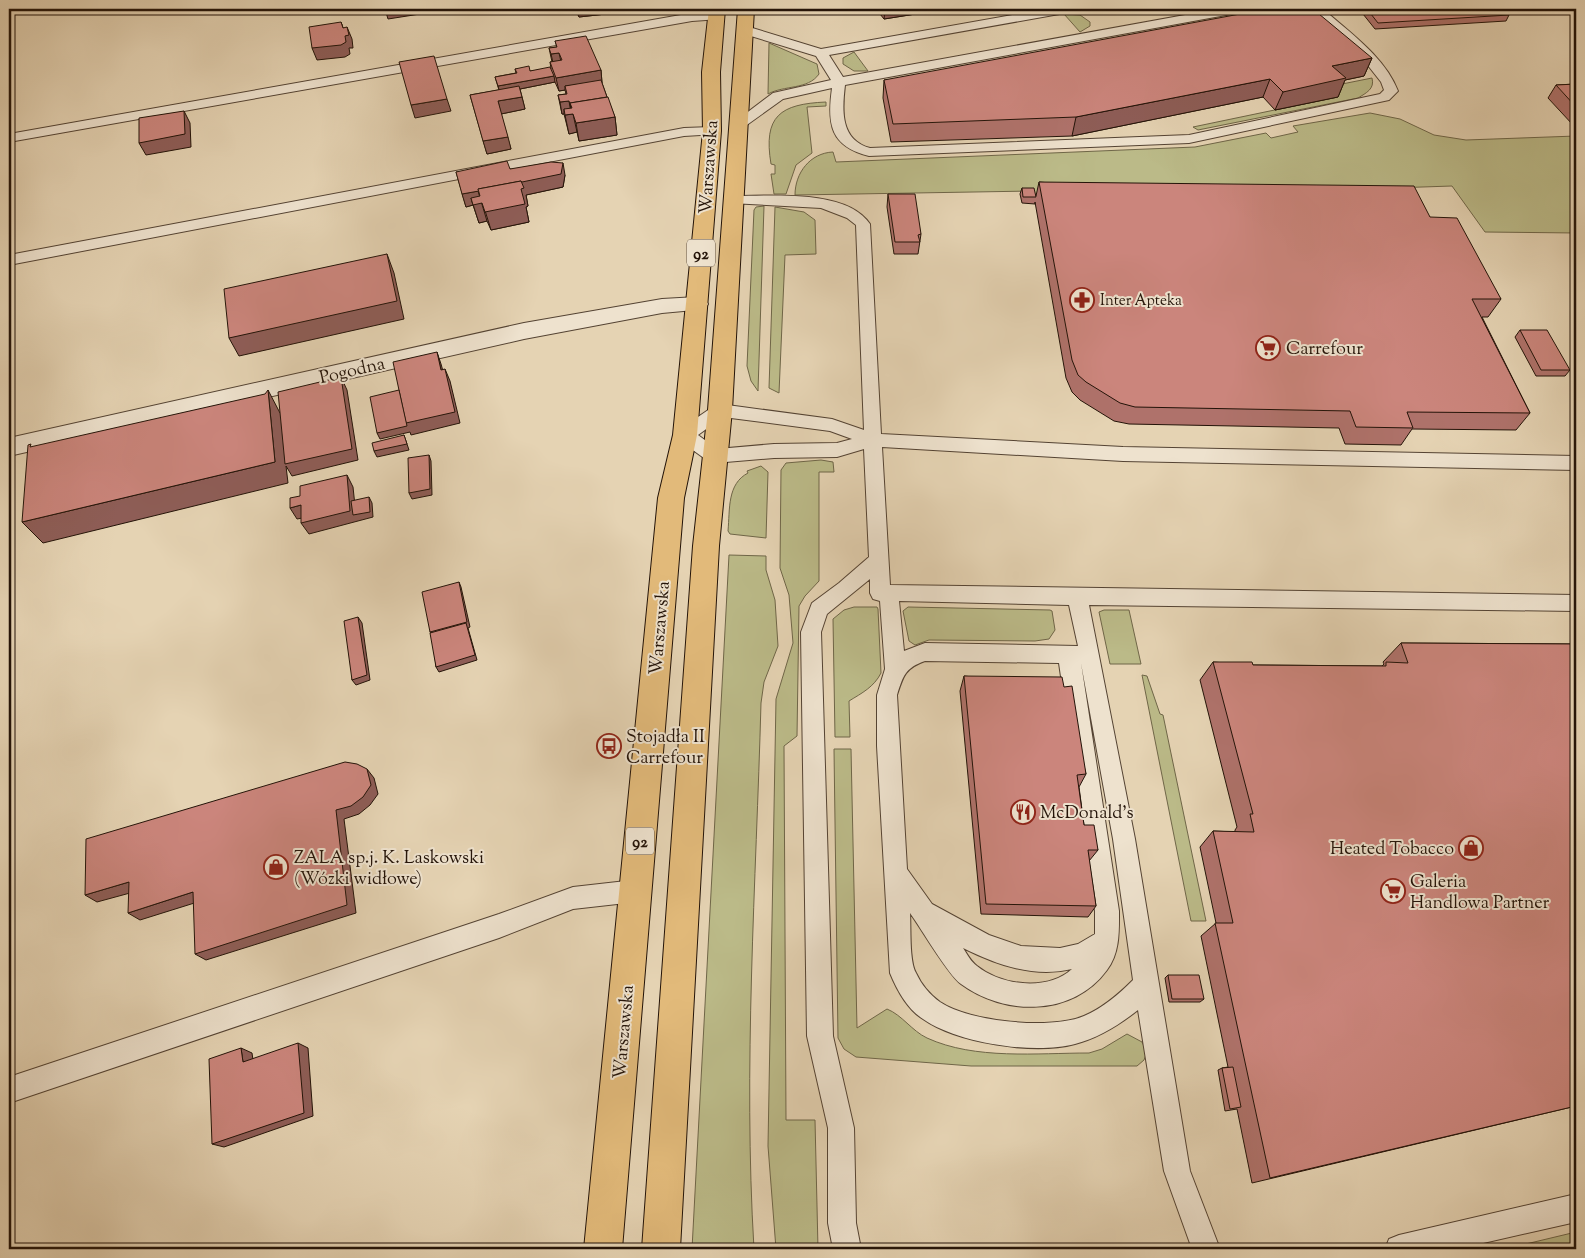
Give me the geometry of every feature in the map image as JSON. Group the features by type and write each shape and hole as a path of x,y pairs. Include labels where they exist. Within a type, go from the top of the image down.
{"main road":[{"name":"Warszawska","path":"663,1245 706,546 720,410 746,9"},
{"name":"Warszawska","path":"603,1249 671,498 685,435 712,131 711,72 716,12"}],"street":[{"name":"Pogodna","path":"9,447 524,331 662,306 696,304"}],"lane":[{"path":"745,30 820,53 1065,9"},
{"path":"739,124 778,96 839,82 1237,9"},
{"path":"820,53 839,82 837,97 841,133 850,145 869,152 1189,140 1384,97 1391,91 1390,84 1381,71 1316,9"},
{"path":"9,138 716,12"},
{"path":"9,260 684,132 712,131"},
{"path":"735,200 831,205 856,216 863,224 880,593 1576,603"},
{"path":"872,440 837,450 774,451 714,456 685,435 720,410 832,425 872,440 1123,454 1576,463"},
{"path":"846,1249 842,1223 840,1128 820,1036 811,632 819,610 878,560"},
{"path":"889,593 895,669 887,695 896,873 902,973 910,989 933,1012 948,1020 983,1029 1016,1033 1072,1033 1098,1023 1125,1007 1146,985"},
{"path":"896,873 967,974 990,989 1003,993 1034,995 1064,989 1099,961 1107,940 1107,911 1079,655 1077,596"},
{"path":"895,669 908,658 925,652 1079,655"},
{"path":"1079,655 1137,918 1146,985 1177,1171 1206,1249"},
{"path":"9,1090 480,933 573,898 635,891"},
{"path":"921,909 980,945 992,950 1022,957 1047,959 1080,955 1107,940"},
{"path":"1400,1249 1576,1208"}],"shaded area":[{"path":"1064,14 1080,15 1090,22 1090,26 1080,32"},
{"path":"769,43 817,64 819,74 809,83 768,94"},
{"path":"854,52 868,71 854,71 843,64 843,58"},
{"path":"1372,78 1371,88 1358,98 1198,130 1193,127 1337,97 1327,87"},
{"path":"826,102 826,106 807,107 812,153 796,165 786,194 774,194 771,174 775,174 775,165 771,164 769,148 773,124 778,116 786,110 810,103"},
{"path":"1370,113 1400,119 1434,135 1466,140 1576,136 1576,233 1485,232 1452,186 1035,200 1033,191 795,195 798,179 805,166 817,156 825,153 833,152 836,162 1195,147 1266,133 1271,138 1298,132 1293,126"},
{"path":"764,206 758,391 751,381 747,366 754,210 756,207"},
{"path":"775,207 804,212 815,220 816,254 785,255 779,393 769,388"},
{"path":"821,460 833,462 834,472 819,472 819,581 805,596 799,606 797,736 784,746 786,1120 815,1120 818,1249 776,1249 768,1146 776,699 793,643 789,595 780,568 781,470 786,463"},
{"path":"761,466 768,472 766,538 730,534 728,531 729,514 733,490 741,478 748,473 747,471"},
{"path":"729,555 766,556 766,570 775,600 778,646 764,682 761,703 750,1044 751,1181 754,1249 692,1249"},
{"path":"854,607 877,607 878,609 881,673 871,686 849,701 850,737 835,737 833,619 844,610"},
{"path":"908,607 1050,610 1052,611 1055,630 1049,639 1035,641 929,640 915,645 909,641 903,611"},
{"path":"1104,610 1129,610 1141,664 1110,664 1099,612"},
{"path":"1142,675 1147,676 1160,714 1163,715 1206,921 1191,921"},
{"path":"834,749 851,749 857,1028 887,1009 927,1038 965,1050 1006,1054 1089,1053 1102,1049 1127,1034 1142,1042 1147,1052 1144,1060 1137,1066 971,1066 856,1057 844,1049 838,1038"},
{"path":"1576,1232 1576,1249 1505,1249"}],"building":[{"path":"1267,9 1313,9 1372,58 1332,66 1346,78 1283,92 1270,79 1076,117 893,124 884,80"},
{"path":"1367,9 1503,9 1509,15 1378,23"},
{"path":"341,22 343,28 347,27 349,35 345,36 346,42 341,45 312,48 309,27"},
{"path":"586,36 601,70 556,78 550,62 562,60 559,53 551,54 549,48 557,47 555,41"},
{"path":"434,56 447,99 411,105 399,62"},
{"path":"529,66 530,71 550,67 554,76 498,86 495,77 517,73 515,69"},
{"path":"601,80 607,97 570,103 571,108 569,101 560,102 558,95 567,94 565,86"},
{"path":"1576,84 1576,107 1556,85"},
{"path":"519,86 522,97 498,101 508,137 483,141 470,95"},
{"path":"608,97 615,117 576,123 573,114 565,115 564,109 572,108 570,103"},
{"path":"184,111 185,134 139,143 139,118"},
{"path":"507,161 510,169 551,162 563,163 561,174 478,189 479,191 462,194 456,172"},
{"path":"521,181 524,188 521,189 525,204 485,212 482,203 473,205 471,198 480,196 478,189"},
{"name":"Carrefour","path":"1039,182 1414,186 1430,217 1457,218 1501,299 1472,299 1530,413 1407,412 1413,428 1356,427 1350,411 1135,407 1120,403 1078,375 1072,360"},
{"path":"1022,188 1034,188 1036,197 1023,197"},
{"path":"888,194 915,194 921,234 918,235 920,242 895,242"},
{"path":"387,254 397,301 229,338 224,289"},
{"path":"1520,330 1547,330 1570,370 1541,370"},
{"path":"437,352 441,370 445,369 455,412 406,423 393,362"},
{"path":"341,377 352,449 285,464 278,392"},
{"path":"268,390 275,462 22,522 28,445 31,444 30,447 265,394"},
{"path":"399,390 407,426 377,433 370,397"},
{"path":"404,435 407,444 374,451 372,443"},
{"path":"429,455 430,489 409,493 408,458"},
{"path":"347,475 350,511 301,523 301,505 290,508 290,498 300,496 300,486"},
{"path":"369,497 370,512 353,515 351,501"},
{"path":"459,582 467,622 430,632 422,592"},
{"path":"358,617 367,675 352,680 344,621"},
{"path":"466,623 475,655 436,667 430,633"},
{"name":"Galeria Handlowa Partner","path":"1401,643 1576,644 1576,1106 1270,1178 1215,923 1233,923 1213,831 1254,832 1250,814 1253,814 1213,662 1252,662 1253,665 1386,666 1386,662 1408,663"},
{"name":"McDonald's","path":"964,676 1062,677 1064,687 1072,686 1086,774 1077,775 1084,825 1094,825 1098,850 1088,850 1096,906 986,904"},
{"path":"345,762 357,764 367,769 371,785 363,797 351,806 336,810 347,905 195,954 193,892 128,913 129,882 85,895 86,839"},
{"path":"1168,975 1199,975 1204,999 1172,999"},
{"path":"298,1043 304,1113 212,1144 209,1059 241,1048 243,1062"},
{"path":"1233,1067 1241,1107 1230,1109 1222,1068"}],"place":[{"name":"Inter Apteka","path":"1082,300"},
{"name":"Carrefour","path":"1268,348"},
{"name":"Stojadła II Carrefour","path":"609,746"},
{"name":"McDonald's","path":"1023,812"},
{"name":"Heated Tobacco","path":"1471,848"},
{"name":"ZALA sp.j. K. Laskowski (Wózki widłowe)","path":"276,867"},
{"name":"Galeria Handlowa Partner","path":"1393,891"}]}
